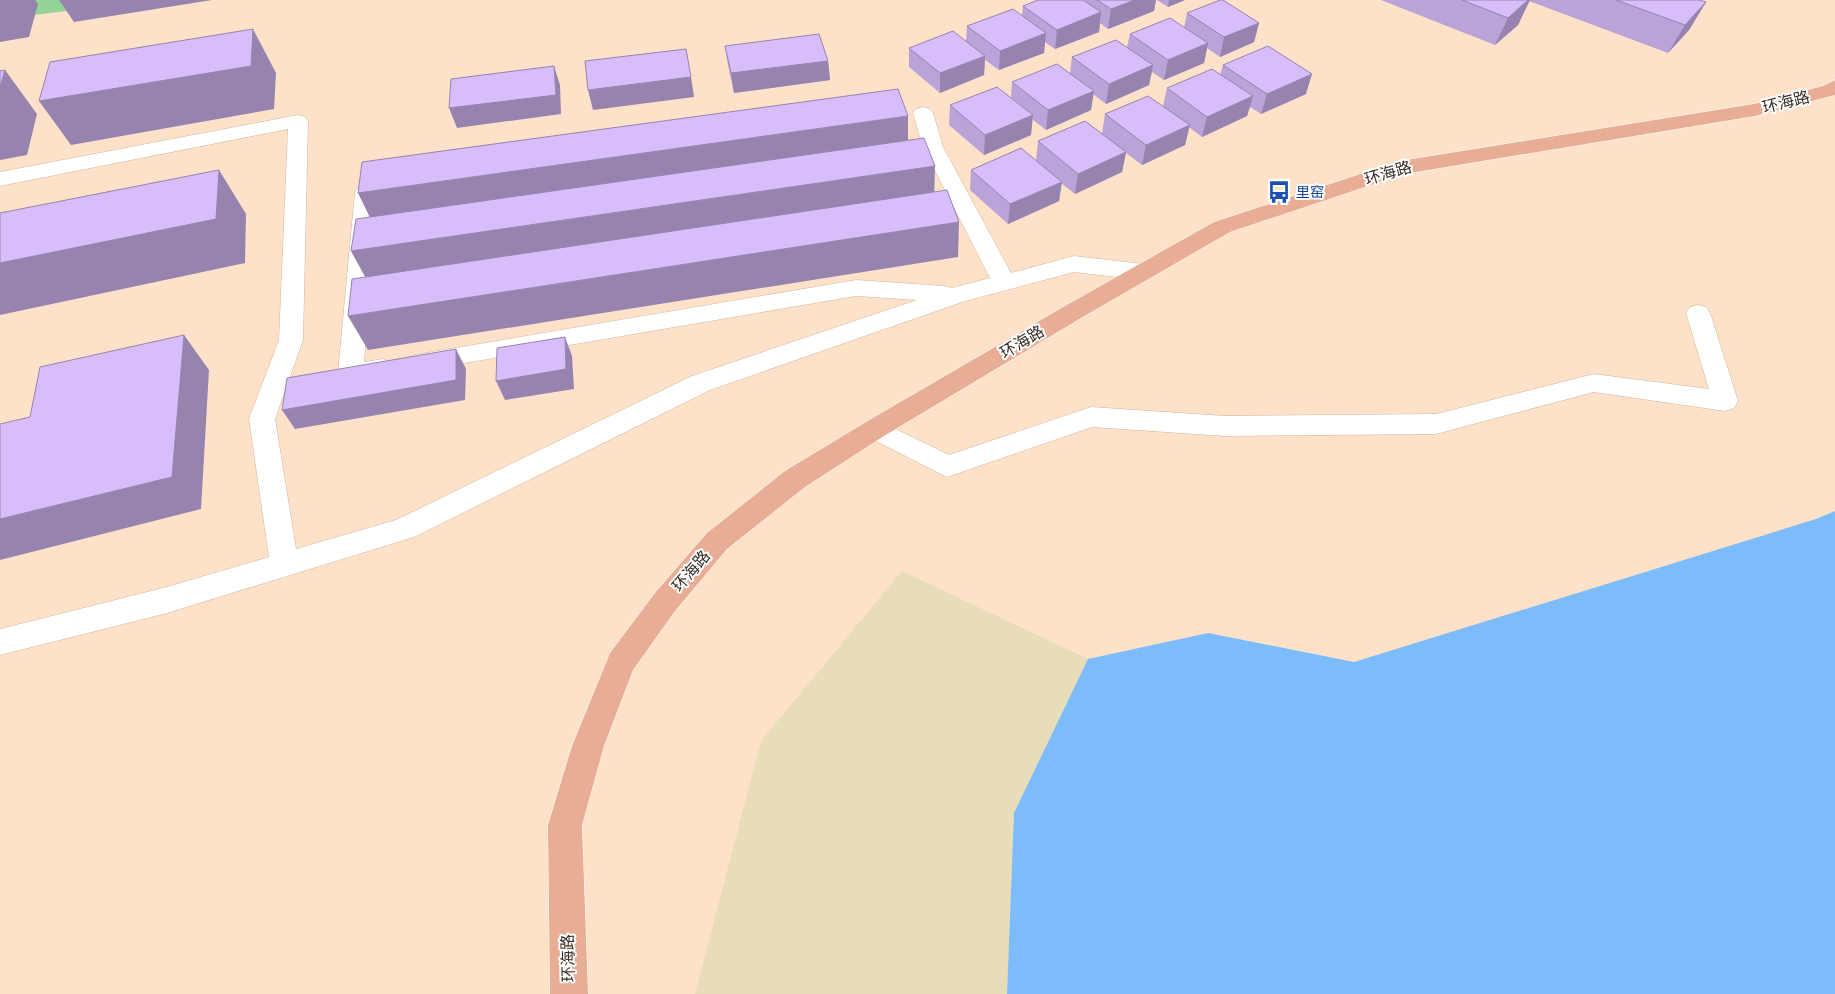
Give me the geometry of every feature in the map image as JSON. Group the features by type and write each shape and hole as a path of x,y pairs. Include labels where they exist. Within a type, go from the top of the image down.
{"main road":[{"name":"环海路","path":"569,994 565,825 588,746 621,664 665,602 717,540 795,479 875,429 1222,227 1400,168 1755,110 1830,90 1835,86"}],"street":[{"path":"923,113 933,147 1004,282"},
{"path":"0,179 298,122 291,340 262,419 284,565"},
{"path":"366,192 351,372 856,288 958,294"},
{"path":"0,642 167,600 404,529 701,383 958,294 1074,264 1143,272"},
{"path":"875,429 947,466 1091,417 1225,426 1436,424 1594,383 1724,401 1698,313"}],"green space":[{"path":"0,0 160,0 0,19"}],"sand":[{"path":"902,571 1088,659 1014,813 1007,994 695,994 761,741"}],"water":[{"path":"1835,511 1835,994 1007,994 1014,813 1088,659 1208,633 1354,662 1816,519"}],"building":[{"path":"1038,0 1083,0 1101,12 1057,30 1023,6"},
{"path":"1097,0 1135,0 1111,9"},
{"path":"1223,0 1259,23 1224,37 1187,13"},
{"path":"1462,0 1528,0 1508,18"},
{"path":"1616,0 1699,0 1706,2 1685,25"},
{"path":"1013,9 1046,33 1000,51 967,26"},
{"path":"1170,18 1208,43 1168,60 1130,34"},
{"path":"253,29 251,66 39,101 50,62"},
{"path":"953,31 985,56 940,73 909,48"},
{"path":"819,34 828,61 731,73 725,46"},
{"path":"1116,40 1153,65 1109,84 1072,57"},
{"path":"1268,46 1312,74 1267,94 1223,65"},
{"path":"686,49 691,77 588,90 585,61"},
{"path":"1057,64 1094,91 1048,110 1012,82"},
{"path":"554,66 556,95 449,108 451,79"},
{"path":"1212,69 1253,96 1207,117 1167,88"},
{"path":"5,70 0,87 0,71"},
{"path":"997,87 1033,115 985,135 950,105"},
{"path":"898,89 908,116 358,193 362,162"},
{"path":"1148,96 1190,125 1146,145 1105,114"},
{"path":"1085,121 1126,152 1078,174 1038,141"},
{"path":"924,138 935,166 351,251 356,219"},
{"path":"1021,148 1062,182 1010,204 971,170"},
{"path":"219,170 216,219 0,263 0,213"},
{"path":"947,190 959,222 348,316 352,279"},
{"path":"184,335 172,477 0,519 0,424 30,417 40,367"},
{"path":"565,337 566,369 496,381 497,348"},
{"path":"456,349 456,380 282,410 287,378"}],"place":[{"name":"里窑","path":"1279,192"}]}
